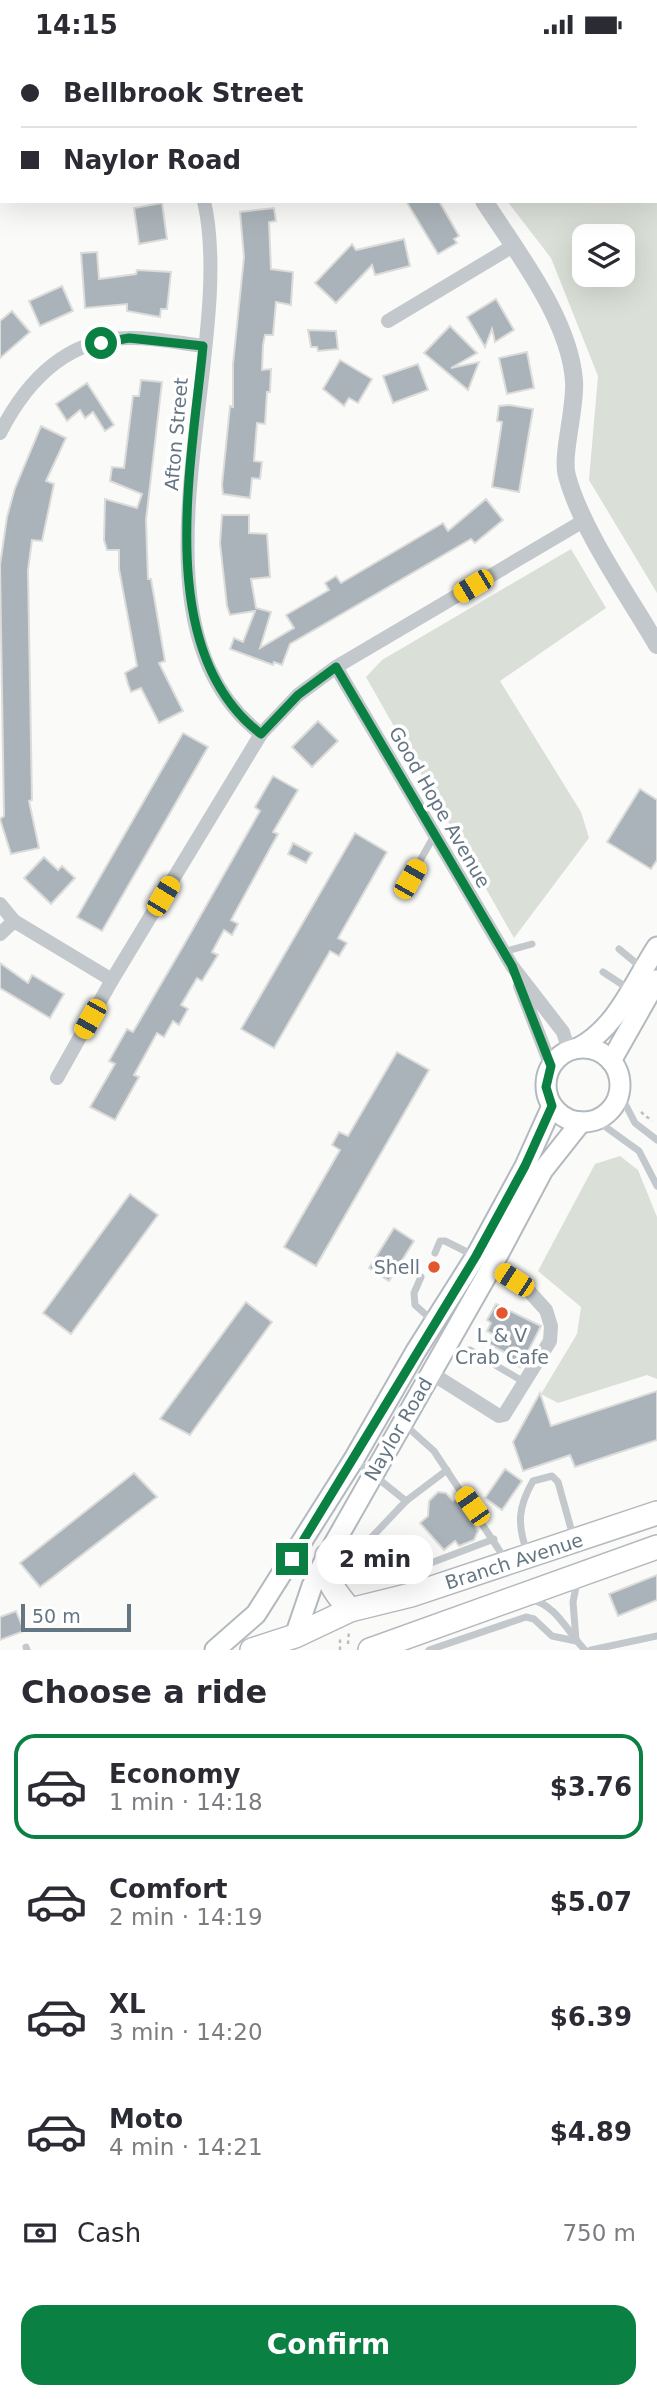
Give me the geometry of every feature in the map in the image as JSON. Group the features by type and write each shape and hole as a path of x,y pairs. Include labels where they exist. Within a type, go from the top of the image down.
{"highway":[{"name":"Branch Avenue","path":"252,1650 293,1643 411,1595 657,1513"},
{"name":"Branch Avenue","path":"371,1648 438,1636 502,1602 657,1547"},
{"path":"327,1556 326,1572 349,1620"}],"main road":[{"path":"611,1061 650,974 657,947"},
{"path":"574,1050 602,1053 617,1070 619,1092 607,1114 589,1121 570,1120 552,1106 546,1087 551,1066 574,1050 592,1041 608,1025 631,991 650,974"},
{"name":"Naylor Road","path":"293,1643 312,1586 431,1373 552,1106"},
{"name":"Naylor Road","path":"215,1650 256,1614 354,1459 434,1322 484,1261 542,1170 589,1121"}],"street":[{"name":"Afton Street","path":"204,203 209,239 209,281 187,519 193,606 202,648 216,681 246,722 261,734"},
{"path":"485,203 549,306 571,363 575,404 565,468 585,520 657,645"},
{"path":"388,321 513,246"},
{"path":"0,433 18,399 45,368 86,347 129,338 203,346"},
{"path":"57,1078 111,980 261,734 298,695 336,667 585,520"},
{"name":"Good Hope Avenue","path":"336,667 503,952 574,1050"},
{"path":"0,904 14,921 111,980"},
{"path":"0,934 14,921"},
{"name":"Good Hope Avenue","path":"512,966 551,1066"},
{"path":"431,1373 499,1416 504,1415 550,1341 551,1326 546,1310 527,1289 484,1261"}],"lane":[{"path":"404,889 434,836"},
{"path":"503,952 532,944"},
{"path":"619,949 650,974"},
{"path":"603,972 631,991"},
{"path":"619,1092 635,1123 657,1140"},
{"path":"589,1121 639,1151 657,1186"},
{"path":"436,1253 440,1241 445,1241 484,1261"},
{"path":"421,1277 414,1293 415,1305 434,1322"},
{"path":"470,1350 524,1383"},
{"path":"402,1423 434,1451 494,1539 518,1559"},
{"path":"354,1459 406,1501"},
{"path":"411,1595 399,1575 372,1561 367,1547 406,1501 447,1470"},
{"path":"518,1559 518,1517 523,1499 533,1481 552,1476 558,1482 575,1540"},
{"path":"399,1575 494,1539"},
{"path":"576,1641 573,1602 579,1574"},
{"path":"502,1602 533,1600 543,1603 585,1650"},
{"path":"429,1650 438,1636 526,1617 534,1619 552,1636 576,1641"},
{"path":"591,1650 657,1636"}],"path":[{"path":"640,1112 657,1126"},
{"path":"349,1620 371,1648"},
{"path":"340,1634 340,1650"}],"shaded area":[{"path":"509,203 657,203 657,593 589,480 598,376 551,258"},
{"path":"571,549 606,608 500,681 581,812 589,838 514,938 366,677 382,660"},
{"path":"620,1156 638,1170 657,1217 657,1379 647,1375 558,1403 541,1394 577,1334 581,1307 538,1271 595,1164"}],"building":[{"path":"162,203 167,239 139,244 134,208"},
{"path":"407,203 440,203 459,236 454,239 457,243 438,254"},
{"path":"274,208 276,221 269,222 271,269 293,272 291,305 276,302 273,335 265,335 262,370 271,369 270,392 267,392 265,424 257,423 254,461 262,462 260,479 252,478 250,498 223,494 222,485 230,406 233,407 233,364 244,257 240,212"},
{"path":"404,239 410,266 375,275 372,265 336,303 315,283 352,244 356,250"},
{"path":"97,252 99,279 136,274 137,270 171,272 167,309 161,309 160,317 127,311 127,304 85,308 81,253"},
{"path":"62,286 73,311 40,326 29,301"},
{"path":"496,299 514,330 495,342 492,329 485,347 467,317"},
{"path":"12,311 30,332 0,358 0,321"},
{"path":"450,326 477,353 451,368 479,362 468,390 424,353"},
{"path":"308,330 336,331 338,349 318,351 317,347 311,347"},
{"path":"527,352 534,388 507,394 499,358"},
{"path":"340,360 372,379 358,403 349,398 344,406 323,389"},
{"path":"418,364 428,390 393,403 383,376"},
{"path":"141,380 162,382 146,520 148,579 151,579 165,661 159,663 183,711 159,723 141,688 131,692 128,684 125,673 137,666 119,569 119,550 107,550 104,540 105,499 137,508 142,494 110,481 112,467 124,468 133,396 139,396"},
{"path":"87,383 114,425 105,431 93,412 85,418 80,410 67,421 56,404"},
{"path":"499,406 533,409 519,492 492,487 502,422 497,421"},
{"path":"41,426 66,438 46,481 54,484 42,541 32,540 28,570 32,800 29,801 39,848 11,854 0,819 4,816 0,565 7,517 15,488"},
{"path":"486,499 503,520 475,543 471,539 290,644 282,665 274,662 273,665 230,649 234,638 243,642 255,611 230,615 220,543 222,515 249,515 249,533 267,534 270,577 251,579 256,608 271,612 260,648 294,628 286,615 329,590 325,583 336,576 341,583 443,523 448,531"},
{"path":"318,721 338,741 312,767 292,747"},
{"path":"183,733 208,747 102,931 77,917"},
{"path":"273,776 298,790 273,832 278,834 231,920 238,924 232,935 224,930 212,952 218,955 202,981 197,978 181,1005 188,1009 179,1025 173,1021 164,1037 157,1033 134,1075 139,1077 115,1120 90,1107 115,1064 109,1061 127,1029 133,1032 185,943 260,811 255,807"},
{"path":"640,789 657,800 657,860 651,869 607,842"},
{"path":"355,833 387,852 338,938 347,943 339,956 330,951 274,1048 241,1029"},
{"path":"293,843 312,853 306,863 288,854"},
{"path":"44,857 58,870 62,866 75,878 51,904 24,878"},
{"path":"0,963 28,983 32,975 64,994 50,1018 0,988"},
{"path":"397,1052 429,1070 316,1266 284,1247 340,1150 332,1145 339,1132 348,1136"},
{"path":"130,1194 158,1215 71,1334 43,1313"},
{"path":"394,1228 414,1241 389,1281 369,1268"},
{"path":"246,1302 272,1322 190,1435 160,1419"},
{"path":"496,1304 541,1326 520,1367 506,1359 508,1354 489,1344 494,1335 487,1331 491,1323 487,1320"},
{"path":"657,1391 657,1440 575,1467 570,1455 523,1471 513,1442 540,1393 551,1426"},
{"path":"505,1469 522,1481 502,1510 485,1498"},
{"path":"134,1473 157,1497 40,1587 20,1563"},
{"path":"438,1492 446,1493 453,1501 456,1499 465,1509 478,1531 474,1540 459,1546 455,1541 444,1550 420,1523 428,1516 429,1501"},
{"path":"657,1575 657,1600 618,1616 609,1594"},
{"path":"16,1611 24,1631 0,1640 0,1617"}],"place":[{"name":"Shell","path":"434,1267"},
{"name":"L & V Crab Cafe","path":"502,1313"}],"route":[{"path":"101,343 129,338 203,346 187,540 193,606 202,648 216,681 246,722 261,734 298,695 336,667 512,966 551,1066 546,1087 552,1106 525,1166 476,1256 292,1559"}]}
